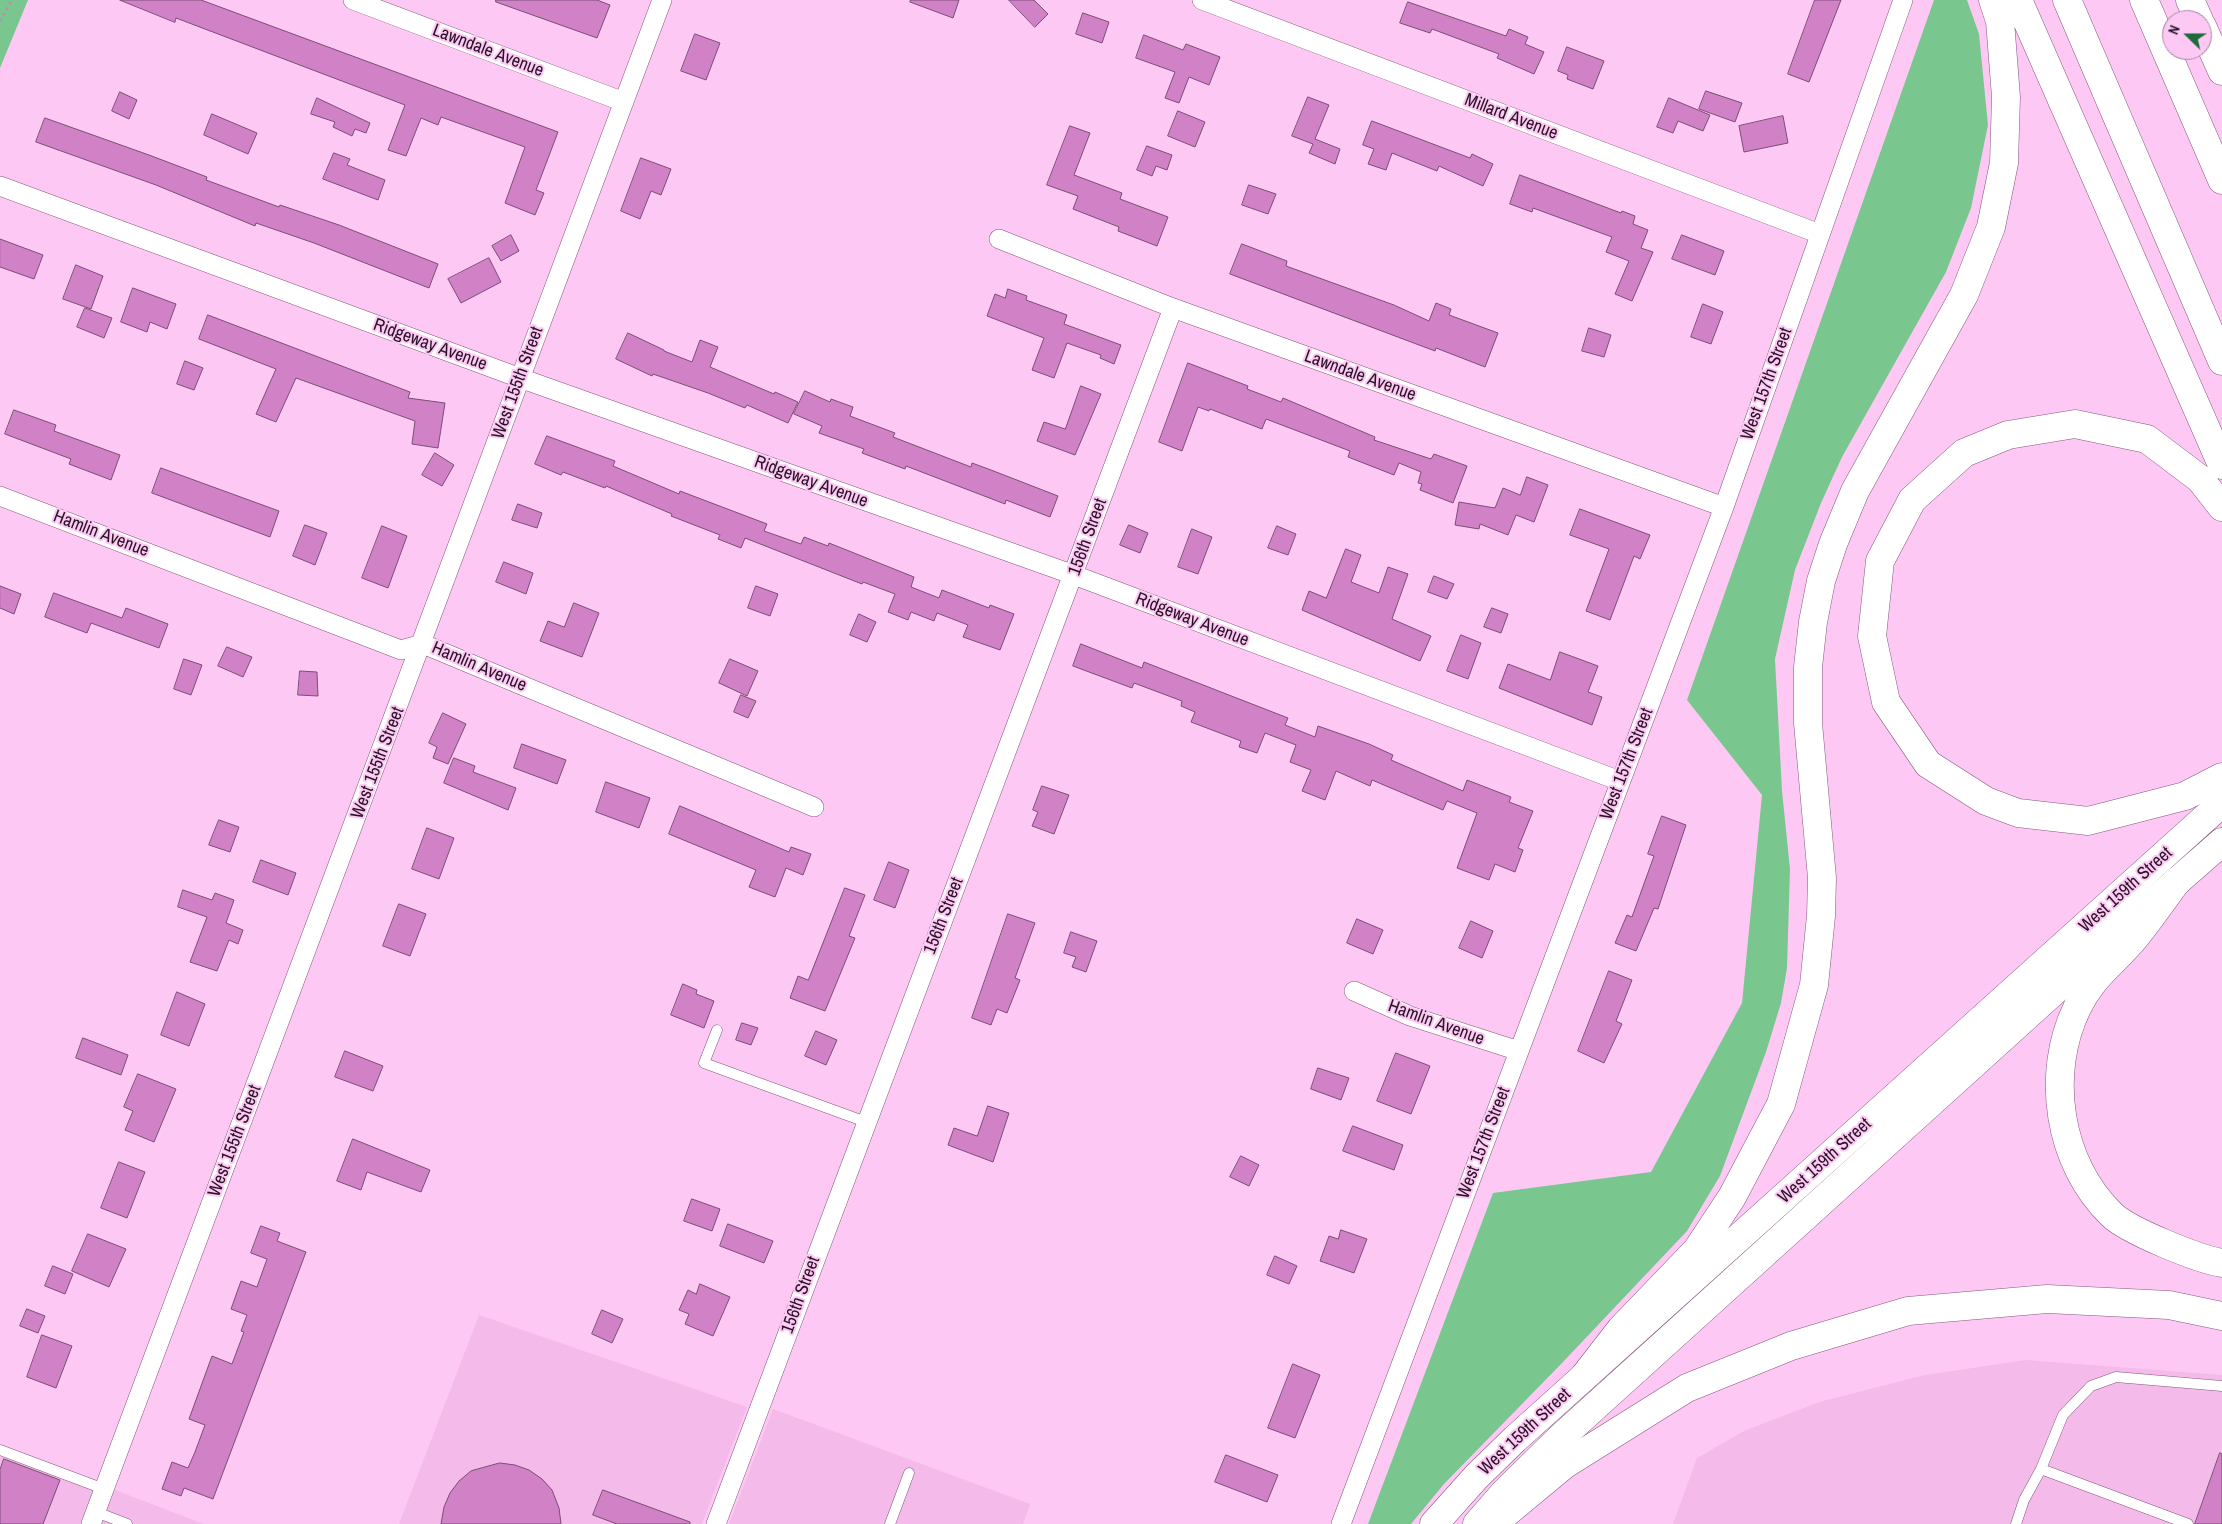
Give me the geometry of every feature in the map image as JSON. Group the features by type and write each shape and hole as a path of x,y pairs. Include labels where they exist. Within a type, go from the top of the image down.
{"main road":[{"path":"1583,1378 1621,1329 1697,1250 1732,1197 1781,1104 1814,985 1821,923 1822,878 1808,723 1808,667 1813,622 1821,581 1832,544 1855,491 1964,295 1991,227 2004,163 2006,97 2000,21 1993,0"},
{"path":"2018,0 2222,465"},
{"path":"2067,0 2222,361"},
{"path":"2144,0 2222,180"},
{"path":"2212,48 2222,71"},
{"path":"2222,506 2200,479 2147,440 2076,424 2008,435 1964,452 1912,500 1880,561 1872,636 1886,702 1928,764 1986,801 2018,813 2088,822 2185,796 2222,777"},
{"name":"West 159th Street","path":"1434,1524 1477,1476 1583,1378 2222,803"},
{"name":"West 159th Street","path":"1477,1524 1505,1492 1559,1439 2222,842"},
{"path":"2178,881 2132,941 2092,981 2076,1009 2066,1036 2060,1063 2062,1115 2077,1165 2092,1189 2113,1215 2162,1243 2222,1263"},
{"path":"1493,1524 1564,1465 1687,1388 1791,1346 1908,1311 2047,1299 2169,1305 2222,1316"}],"street":[{"name":"Lawndale Avenue","path":"353,0 624,102"},
{"name":"West 155th Street","path":"93,1518 423,644 520,378 662,0"},
{"name":"Millard Avenue","path":"1202,0 1820,234"},
{"name":"West 157th Street","path":"1341,1524 1724,507 1903,0"},
{"name":"Ridgeway Avenue","path":"0,186 520,378 1074,575 1620,781"},
{"name":"Lawndale Avenue","path":"1000,239 1173,308 1724,507"},
{"name":"156th Street","path":"716,1524 1173,308"},
{"name":"Hamlin Avenue","path":"0,496 401,650 423,644 814,807"},
{"name":"Hamlin Avenue","path":"1354,991 1410,1016 1519,1050"}],"lane":[{"path":"717,1030 704,1062 866,1122"},
{"path":"2016,1524 2024,1500 2041,1469 2063,1415 2091,1386 2116,1377 2222,1386"},
{"path":"0,1450 104,1489"},
{"path":"2041,1469 2188,1524"},
{"path":"890,1524 909,1474"},
{"path":"93,1518 127,1524"}],"path":[{"path":"0,21 12,0"}],"shaded area":[{"path":"479,1315 747,1407 702,1524 399,1524"},
{"path":"2026,1360 2222,1375 2222,1524 1673,1524 1697,1458 1744,1431 1819,1402 1925,1375"},
{"path":"773,1409 1030,1504 1023,1524 729,1524"},
{"path":"0,1446 204,1524 0,1524"}],"green space":[{"path":"0,0 28,0 0,68"},
{"path":"1934,0 1967,0 1979,34 1988,125 1971,208 1946,272 1842,457 1821,503 1795,570 1775,659 1782,791 1790,869 1787,968 1781,1003 1766,1052 1720,1176 1687,1231 1444,1484 1411,1524 1368,1524 1493,1193 1651,1172 1742,1003 1762,795 1687,700"}],"building":[{"path":"120,0 201,0 558,132 536,190 544,193 535,215 505,203 525,147 441,117 438,125 421,118 406,156 388,150 405,105 176,18 175,22"},
{"path":"496,0 597,0 610,5 597,38 496,2"},
{"path":"911,0 959,0 953,18 910,2"},
{"path":"1009,0 1034,0 1048,14 1035,27"},
{"path":"1815,0 1841,0 1809,82 1788,74"},
{"path":"1408,2 1506,36 1509,29 1528,37 1525,44 1544,52 1534,74 1497,58 1499,54 1432,29 1430,33 1400,23"},
{"path":"1083,13 1109,22 1102,43 1076,34"},
{"path":"695,34 720,43 706,80 681,71"},
{"path":"1144,35 1183,50 1186,44 1220,57 1209,85 1189,77 1179,103 1165,98 1175,72 1136,58"},
{"path":"1567,47 1604,61 1593,89 1567,79 1568,75 1558,71"},
{"path":"1706,91 1742,103 1735,122 1699,109"},
{"path":"120,92 137,100 129,119 112,111"},
{"path":"1308,97 1329,105 1315,139 1340,149 1335,164 1309,153 1313,144 1292,136"},
{"path":"317,98 370,123 366,133 355,129 352,136 333,127 335,122 311,114"},
{"path":"1669,98 1710,115 1703,131 1678,121 1673,133 1657,127"},
{"path":"1178,111 1205,122 1195,147 1168,136"},
{"path":"212,114 257,133 248,154 204,135"},
{"path":"1783,116 1788,143 1744,152 1739,126"},
{"path":"45,118 207,177 206,180 279,207 280,205 339,225 438,264 429,288 314,243 256,223 255,226 156,185 36,142"},
{"path":"1372,121 1470,158 1472,154 1493,164 1483,186 1439,166 1437,171 1392,153 1386,170 1368,164 1374,149 1363,145"},
{"path":"1070,126 1090,133 1074,175 1122,193 1120,199 1168,217 1157,246 1118,231 1119,227 1073,209 1078,196 1047,185"},
{"path":"1147,146 1172,155 1167,170 1156,166 1152,176 1137,170"},
{"path":"334,153 350,159 347,165 385,180 378,200 323,179"},
{"path":"641,158 671,169 661,195 651,191 640,219 621,211"},
{"path":"1520,175 1621,213 1622,211 1635,216 1633,224 1648,230 1641,248 1653,252 1632,301 1615,294 1629,261 1606,252 1612,237 1533,208 1532,212 1510,204"},
{"path":"1249,185 1276,194 1268,214 1242,205"},
{"path":"511,235 519,251 501,261 492,246"},
{"path":"1682,235 1724,251 1715,275 1672,259"},
{"path":"0,239 43,255 34,279 0,267"},
{"path":"1242,244 1287,261 1286,266 1394,305 1429,321 1436,303 1451,309 1449,315 1498,333 1485,367 1436,348 1435,351 1230,274"},
{"path":"489,258 501,282 461,303 448,279"},
{"path":"76,265 103,276 91,309 63,299"},
{"path":"133,288 176,304 167,329 150,322 147,332 121,322"},
{"path":"1008,289 1027,296 1026,300 1067,315 1064,324 1121,345 1114,364 1100,358 1101,355 1067,343 1054,378 1032,370 1044,338 987,316 995,294 1005,298"},
{"path":"1703,304 1723,312 1711,344 1691,337"},
{"path":"85,308 112,318 104,338 77,327"},
{"path":"208,315 410,392 408,398 445,403 438,448 412,444 415,421 296,378 276,422 256,414 276,369 199,339"},
{"path":"1589,328 1611,335 1604,357 1582,351"},
{"path":"628,333 664,351 692,362 700,340 718,347 710,367 798,402 788,423 747,405 745,408 653,374 652,376 616,359"},
{"path":"185,361 203,368 194,390 177,384"},
{"path":"1188,363 1248,386 1247,389 1281,402 1283,398 1375,437 1374,440 1431,459 1434,454 1467,466 1453,503 1420,490 1422,484 1418,483 1421,472 1399,463 1394,475 1348,457 1350,451 1266,419 1262,429 1210,409 1209,411 1198,407 1182,451 1159,442"},
{"path":"1081,386 1101,394 1075,455 1037,441 1044,422 1065,429"},
{"path":"805,391 830,402 831,399 853,407 850,416 895,433 893,437 971,467 972,463 1058,496 1050,517 1006,500 1005,504 906,466 905,469 862,453 864,449 819,433 822,426 794,414"},
{"path":"14,410 56,425 54,431 120,455 111,480 69,464 71,459 5,434"},
{"path":"547,436 615,461 613,466 679,494 680,491 767,524 764,531 801,544 804,537 828,546 829,543 914,577 911,587 939,598 942,590 989,608 990,605 1014,614 1000,650 963,637 968,625 937,613 934,621 911,612 908,620 888,612 895,594 863,582 862,584 745,538 741,548 718,539 720,535 671,516 672,514 606,486 605,488 563,472 561,475 535,464"},
{"path":"435,453 454,465 442,486 422,475"},
{"path":"161,468 279,511 270,537 152,493"},
{"path":"1527,477 1548,485 1534,522 1516,515 1508,535 1480,524 1479,529 1455,525 1459,502 1495,508 1503,488 1520,495"},
{"path":"518,504 542,513 537,528 512,520"},
{"path":"1580,509 1650,535 1640,559 1634,556 1610,620 1586,611 1609,549 1570,535"},
{"path":"305,525 327,533 315,565 293,556"},
{"path":"1129,525 1148,533 1140,553 1120,545"},
{"path":"382,526 407,536 388,588 362,578"},
{"path":"1277,526 1296,534 1288,555 1268,548"},
{"path":"1192,529 1212,537 1198,574 1178,567"},
{"path":"1346,549 1361,555 1351,582 1379,593 1388,567 1408,574 1392,619 1431,636 1420,661 1302,610 1309,591 1326,598"},
{"path":"504,562 533,573 526,594 496,582"},
{"path":"1434,576 1454,584 1447,599 1428,592"},
{"path":"0,586 21,594 14,614 0,608"},
{"path":"756,586 778,594 770,616 748,608"},
{"path":"54,593 122,618 126,608 168,624 159,648 91,623 87,633 45,617"},
{"path":"574,603 599,613 582,657 540,641 548,621 564,627"},
{"path":"1492,608 1508,614 1501,633 1484,627"},
{"path":"859,614 876,622 867,642 850,635"},
{"path":"1461,635 1481,643 1468,679 1447,671"},
{"path":"1081,644 1142,668 1144,662 1288,718 1285,725 1315,737 1318,726 1369,744 1393,755 1391,760 1463,791 1467,780 1511,797 1509,802 1533,811 1518,848 1523,850 1515,872 1495,864 1489,880 1457,868 1477,813 1447,801 1443,810 1372,780 1370,786 1336,771 1325,800 1302,791 1311,770 1290,762 1296,745 1265,733 1257,753 1239,747 1241,741 1191,722 1195,712 1181,706 1182,701 1134,683 1132,688 1073,666"},
{"path":"227,647 252,657 243,677 218,666"},
{"path":"1560,652 1598,666 1588,692 1602,697 1592,725 1499,688 1508,664 1550,680"},
{"path":"184,659 202,665 191,695 174,689"},
{"path":"730,659 758,671 747,696 719,683"},
{"path":"300,671 317,672 318,696 298,695"},
{"path":"741,695 756,701 748,718 734,712"},
{"path":"443,713 466,724 448,764 433,758 437,747 429,743"},
{"path":"522,744 566,760 557,784 514,768"},
{"path":"454,758 475,766 473,772 516,788 508,810 444,783"},
{"path":"606,782 650,798 639,828 596,812"},
{"path":"1042,786 1069,795 1054,834 1032,826 1038,812 1033,810"},
{"path":"680,806 789,852 791,847 811,854 803,875 786,868 775,897 749,887 756,870 669,834"},
{"path":"1662,816 1686,825 1658,909 1654,908 1636,951 1615,943 1627,915 1632,917 1654,856 1648,854"},
{"path":"219,820 239,827 230,852 209,845"},
{"path":"427,828 454,838 439,879 412,869"},
{"path":"261,860 296,873 288,895 253,882"},
{"path":"889,862 909,870 895,908 874,900"},
{"path":"845,888 865,895 849,936 855,938 825,1011 790,998 798,976 808,980"},
{"path":"183,890 212,900 215,893 234,900 226,923 243,930 238,944 229,940 217,971 190,962 207,917 178,907"},
{"path":"399,904 426,914 410,956 383,946"},
{"path":"1008,914 1035,923 1015,978 1020,980 1007,1013 997,1009 991,1025 972,1018"},
{"path":"1357,919 1383,930 1373,954 1347,943"},
{"path":"1471,921 1493,931 1482,958 1459,948"},
{"path":"1071,932 1097,941 1086,972 1072,967 1076,957 1064,953"},
{"path":"1609,971 1632,980 1616,1021 1622,1024 1604,1063 1578,1051"},
{"path":"683,984 697,990 696,994 714,1001 704,1028 671,1015"},
{"path":"177,992 205,1004 189,1046 161,1035"},
{"path":"742,1023 758,1028 751,1045 736,1040"},
{"path":"816,1031 837,1040 826,1065 805,1056"},
{"path":"83,1038 128,1055 121,1075 76,1058"},
{"path":"345,1051 383,1066 373,1091 335,1077"},
{"path":"1396,1053 1430,1066 1411,1114 1377,1101"},
{"path":"1318,1068 1349,1078 1341,1100 1311,1089"},
{"path":"138,1074 176,1089 154,1142 125,1130 133,1111 124,1107"},
{"path":"988,1106 1009,1113 993,1162 948,1145 954,1128 977,1136"},
{"path":"1353,1126 1403,1145 1394,1170 1343,1151"},
{"path":"353,1139 430,1170 421,1192 367,1172 361,1190 337,1181"},
{"path":"1241,1156 1259,1165 1249,1186 1230,1177"},
{"path":"119,1162 145,1172 127,1218 101,1208"},
{"path":"692,1199 720,1209 712,1231 684,1221"},
{"path":"728,1224 773,1241 764,1263 720,1246"},
{"path":"261,1226 280,1233 277,1241 306,1252 213,1499 184,1488 181,1496 162,1489 172,1462 188,1468 195,1452 205,1425 189,1419 212,1356 232,1364 244,1332 241,1331 247,1315 231,1309 241,1281 257,1287 267,1259 251,1253"},
{"path":"1341,1230 1367,1239 1354,1273 1320,1261 1329,1236 1338,1239"},
{"path":"88,1234 126,1249 109,1287 72,1271"},
{"path":"1275,1256 1297,1266 1289,1284 1267,1275"},
{"path":"53,1266 73,1274 65,1294 45,1286"},
{"path":"700,1284 730,1297 713,1336 685,1324 689,1314 679,1310 688,1290 696,1294"},
{"path":"27,1309 45,1316 38,1333 20,1326"},
{"path":"602,1310 623,1319 612,1343 592,1334"},
{"path":"42,1335 72,1346 56,1388 27,1377"},
{"path":"1293,1364 1320,1375 1295,1438 1268,1428"},
{"path":"2220,1453 2222,1454 2222,1524 2195,1524"},
{"path":"1226,1455 1278,1475 1267,1502 1215,1482"},
{"path":"4,1459 60,1480 43,1524 0,1524 0,1470"},
{"path":"500,1463 515,1465 529,1470 542,1479 552,1490 559,1508 561,1524 441,1524 444,1507 450,1493 459,1481 471,1471"},
{"path":"603,1490 690,1522 690,1524 617,1524 593,1515"}]}
